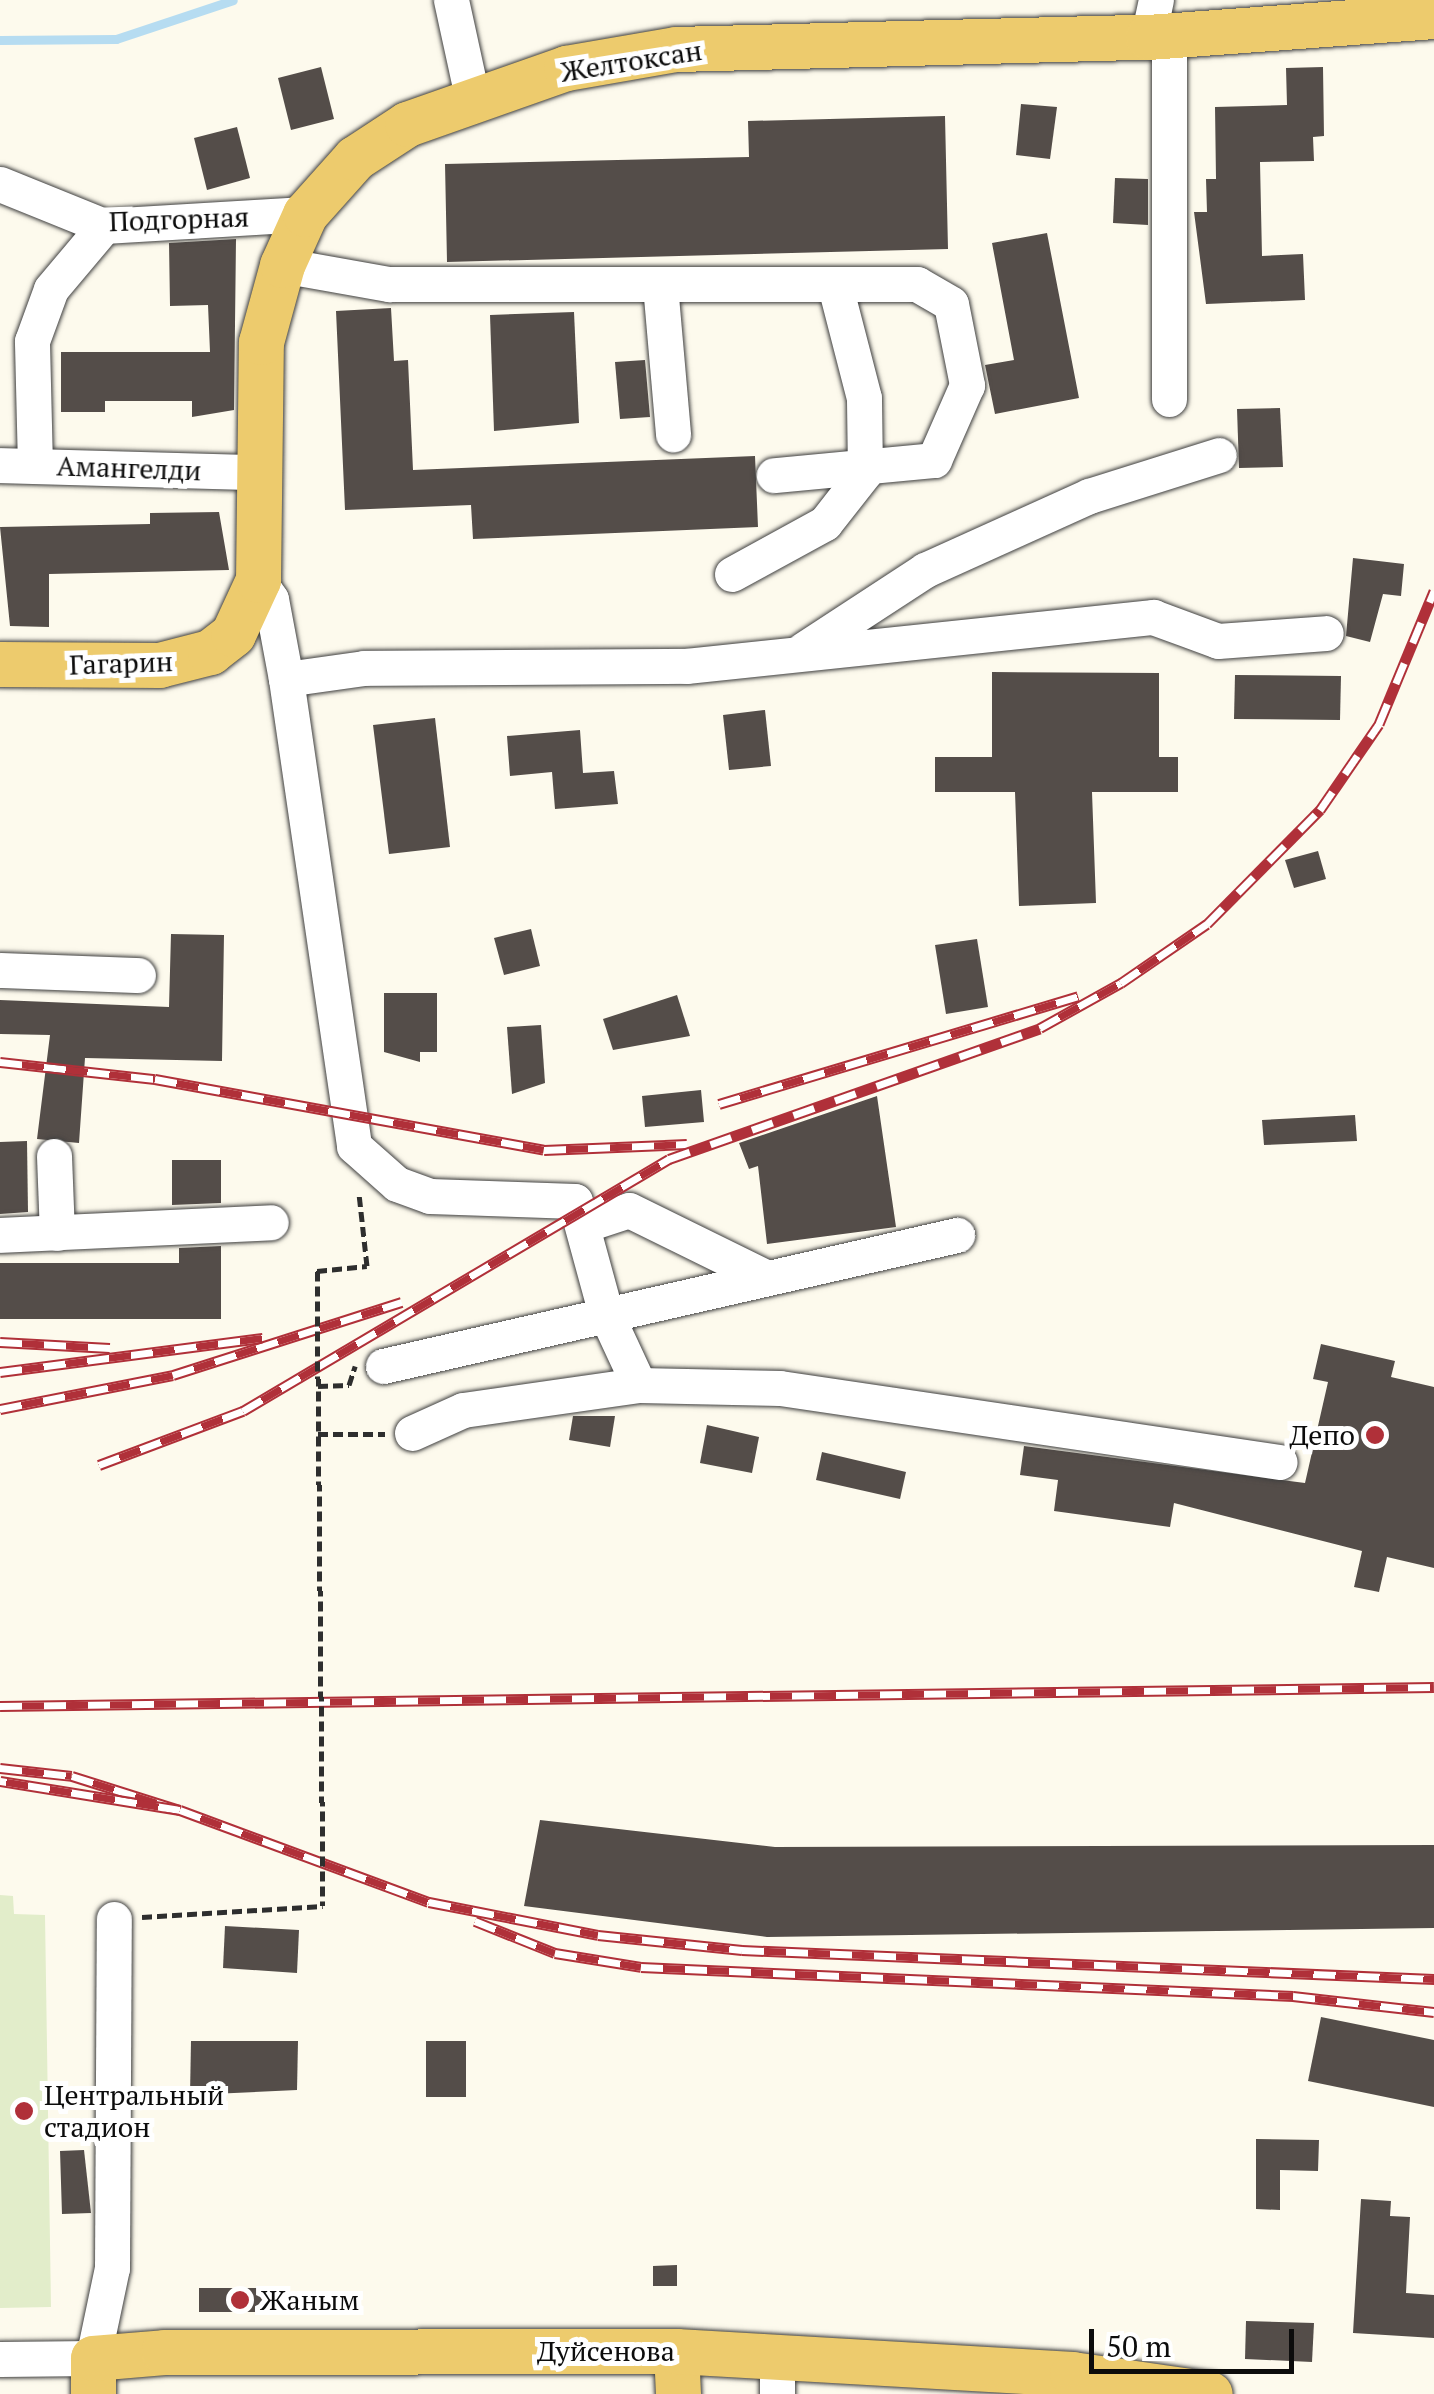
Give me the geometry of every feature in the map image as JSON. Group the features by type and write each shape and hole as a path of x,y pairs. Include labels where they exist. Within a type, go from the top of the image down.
{"main road":[{"name":"Желтоксан","path":"258,580 261,342 282,265 305,214 355,158 472,96 676,48 1158,24 1434,16"},
{"name":"Гагарин","path":"0,664 187,660 233,634 258,580"},
{"name":"Дуйсенова","path":"93,2376 1072,2374 1210,2394"}],"street":[{"path":"451,0 472,96"},
{"path":"1158,24 1169,399"},
{"name":"Подгорная","path":"0,184 104,226 305,214"},
{"path":"17,465 32,341 51,290 104,226"},
{"path":"282,265 389,284 917,284 951,304 967,386 934,460 865,472 774,474"},
{"path":"660,285 673,434"},
{"path":"732,574 825,523 865,472 864,398 835,286"},
{"path":"800,653 925,570 1088,496 1219,454"},
{"name":"Амангелди","path":"17,465 258,472"},
{"path":"258,580 272,599 286,679 354,1146 397,1184 430,1196 548,1196 575,1201 587,1224 606,1314 640,1385"},
{"path":"286,679 364,668 686,666 1153,617 1218,641 1326,633"},
{"path":"0,970 138,975"},
{"path":"54,1156 57,1233"},
{"path":"587,1224 629,1210 767,1278"},
{"path":"0,1235 271,1222"},
{"path":"383,1366 957,1236"},
{"path":"412,1434 462,1410 640,1385 780,1388 1280,1462"},
{"path":"93,2376 112,2268 114,1920"},
{"name":"Дуйсенова","path":"0,2359 93,2376"}],"path":[{"path":"114,1920 323,1906 316,1271 366,1266 354,1146"},
{"path":"318,1386 349,1386 349,1366 383,1366"},
{"path":"318,1434 412,1434"}],"green space":[{"name":"Центральный стадион","path":"0,1895 13,1896 14,1914 45,1915 51,2307 0,2308"}],"building":[{"path":"321,67 334,119 291,130 278,78"},
{"path":"1323,67 1324,136 1313,137 1314,161 1260,162 1262,256 1303,254 1305,300 1206,304 1194,212 1207,212 1206,179 1216,179 1215,107 1287,105 1286,68"},
{"path":"1021,104 1057,107 1050,159 1016,155"},
{"path":"945,116 948,249 447,262 445,164 749,157 748,121"},
{"path":"237,127 250,178 207,190 194,138"},
{"path":"1115,178 1148,179 1148,225 1113,223"},
{"path":"1047,233 1079,398 995,414 985,365 1014,360 992,243"},
{"path":"236,239 234,410 192,417 192,401 105,401 105,412 61,412 61,352 210,352 208,305 170,306 169,243"},
{"path":"391,308 394,361 408,360 413,470 755,456 758,527 473,539 471,505 345,510 336,311"},
{"path":"574,312 579,423 494,431 490,315"},
{"path":"645,360 650,417 620,419 615,362"},
{"path":"1280,408 1283,467 1239,468 1237,409"},
{"path":"219,512 229,570 49,574 49,627 10,626 0,527 150,524 150,513"},
{"path":"1353,558 1404,564 1401,596 1383,594 1370,642 1346,636"},
{"path":"992,672 1159,673 1159,757 1178,757 1178,792 1092,792 1096,903 1019,906 1015,792 935,792 935,757 992,757"},
{"path":"1235,675 1341,676 1340,720 1234,719"},
{"path":"765,710 771,766 729,770 723,715"},
{"path":"435,718 450,847 389,854 373,725"},
{"path":"580,730 583,773 614,771 618,804 555,809 552,772 510,776 507,736"},
{"path":"1318,851 1326,879 1294,888 1285,860"},
{"path":"531,929 540,966 504,975 494,938"},
{"path":"171,934 224,935 222,1061 85,1058 79,1143 37,1139 50,1035 0,1034 0,1000 169,1007"},
{"path":"977,939 988,1007 946,1014 935,945"},
{"path":"384,993 437,993 437,1052 420,1052 420,1062 384,1052"},
{"path":"677,995 690,1036 613,1050 603,1019"},
{"path":"541,1025 545,1083 512,1094 507,1027"},
{"path":"701,1090 704,1122 645,1127 642,1096"},
{"path":"877,1096 896,1227 767,1244 758,1166 749,1169 739,1143"},
{"path":"1355,1115 1357,1141 1264,1145 1262,1120"},
{"path":"27,1141 28,1212 0,1214 0,1142"},
{"path":"172,1160 221,1160 221,1203 172,1205"},
{"path":"221,1246 221,1319 0,1319 0,1263 179,1263 179,1248"},
{"name":"Депо","path":"1321,1344 1395,1361 1391,1377 1434,1387 1434,1568 1387,1557 1379,1592 1354,1587 1362,1551 1174,1503 1170,1527 1054,1511 1058,1480 1020,1475 1024,1446 1305,1483 1328,1382 1313,1379"},
{"path":"573,1416 615,1416 610,1447 569,1440"},
{"path":"707,1425 759,1437 752,1473 700,1463"},
{"path":"822,1452 906,1472 900,1499 816,1480"},
{"path":"540,1820 775,1847 1434,1845 1434,1928 767,1937 524,1906"},
{"path":"225,1926 299,1930 297,1973 223,1968"},
{"path":"1321,2017 1434,2040 1434,2107 1308,2081"},
{"path":"191,2041 298,2041 297,2090 190,2095"},
{"path":"426,2041 466,2041 466,2097 426,2097"},
{"path":"1256,2139 1319,2140 1318,2171 1280,2170 1280,2210 1256,2209"},
{"path":"84,2150 91,2213 62,2214 60,2151"},
{"path":"1361,2199 1391,2201 1390,2216 1410,2217 1406,2293 1434,2295 1434,2338 1353,2333"},
{"path":"677,2265 677,2286 653,2286 653,2266"},
{"name":"Жаным","path":"199,2288 282,2288 282,2312 199,2312"},
{"path":"1246,2321 1314,2323 1312,2362 1245,2359"}],"waterway":[{"path":"0,40 116,39 233,0"}],"railway":[{"path":"99,1465 243,1411 669,1159 1040,1028 1121,983 1207,924 1320,810 1379,724 1434,591"},
{"path":"719,1104 1078,996"},
{"path":"0,1062 155,1079 544,1150 687,1144"},
{"path":"0,1409 173,1375 402,1302"},
{"path":"0,1372 263,1338"},
{"path":"0,1342 110,1348"},
{"path":"0,1706 1434,1687"},
{"path":"0,1768 72,1776 180,1810 0,1781"},
{"path":"180,1810 429,1902 598,1935 742,1950 1434,1979"},
{"path":"475,1921 555,1953 641,1967 1293,1996 1434,2012"}],"place":[{"name":"Депо","path":"1375,1435"},
{"name":"Центральный стадион","path":"24,2111"},
{"name":"Жаным","path":"240,2300"}]}
